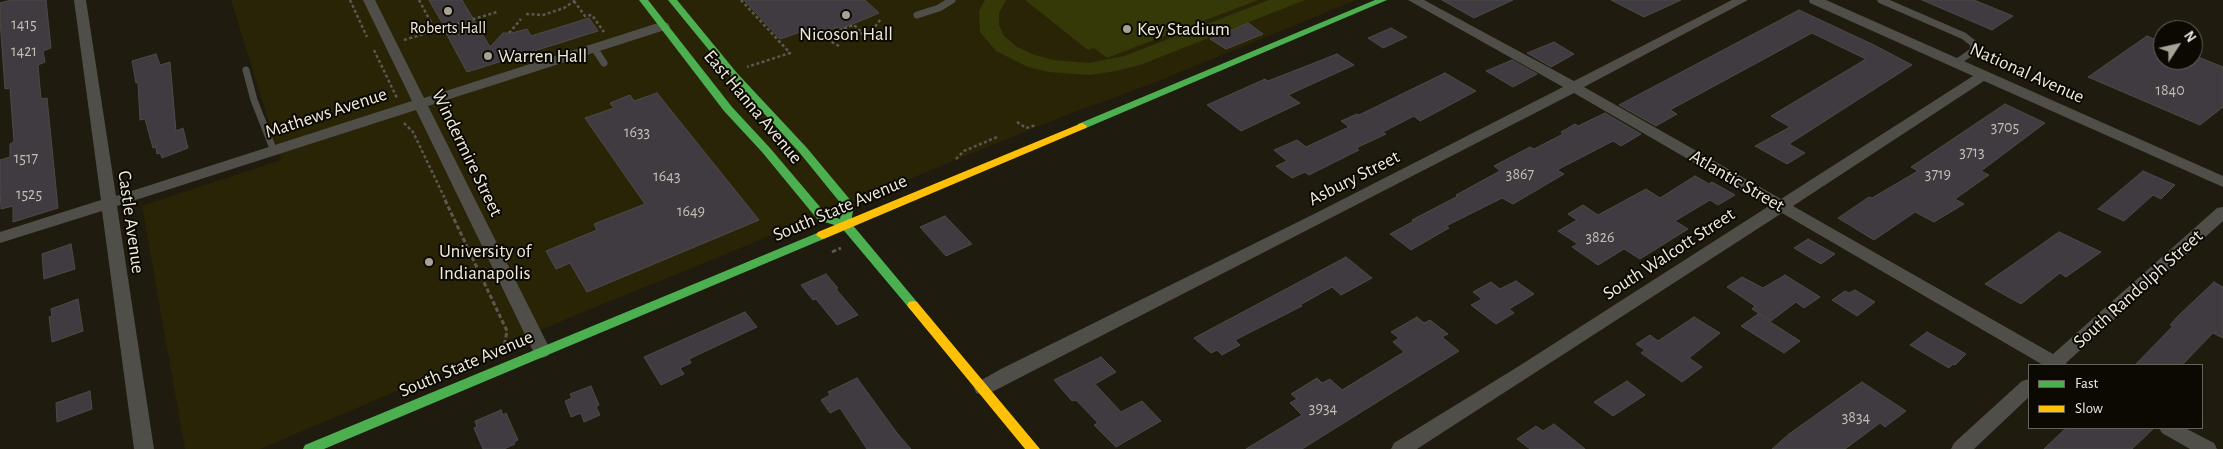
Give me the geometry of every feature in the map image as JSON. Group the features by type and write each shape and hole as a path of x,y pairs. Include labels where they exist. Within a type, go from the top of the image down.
{"main road":[{"name":"East Hanna Avenue","path":"643,0 728,109 766,150 822,218 845,224 848,205 802,150 734,75 672,0"},
{"name":"South State Avenue","path":"310,449 1383,0"},
{"path":"845,224 1033,449"}],"street":[{"name":"Castle Avenue","path":"80,0 144,449"},
{"name":"Windermire Street","path":"369,0 542,352"},
{"name":"Atlantic Street","path":"1414,0 1572,86 2053,364"},
{"name":"Asbury Street","path":"983,388 1322,217 1572,86 1742,0"},
{"name":"National Avenue","path":"1815,0 2223,182"},
{"name":"Mathews Avenue","path":"0,238 274,151 402,116 420,104 663,26"},
{"name":"South Walcott Street","path":"1402,449 1782,207 1984,75"},
{"name":"South Randolph Street","path":"2056,364 2223,212"},
{"path":"1961,449 2028,387"},
{"path":"2171,429 2207,449"}],"lane":[{"path":"917,15 939,8 952,0"},
{"path":"1882,0 1964,36 1974,44 1973,51 1956,63"},
{"path":"594,48 604,64"},
{"path":"246,70 254,100 274,151"}],"path":[{"path":"350,0 367,37"},
{"path":"419,0 435,30"},
{"path":"741,0 790,53 742,68"},
{"path":"526,14 543,16 564,8 575,1 585,16 592,15 612,42"},
{"path":"390,43 497,12"},
{"path":"509,33 521,19"},
{"path":"828,39 862,33 874,28 881,19"},
{"path":"839,46 825,35 854,25 862,33"},
{"path":"374,50 402,116 413,132 506,331 504,347"},
{"path":"952,162 964,151 997,137"}],"shaded area":[{"name":"University of Indianapolis","path":"231,0 1356,0 1156,82 1061,117 569,318 260,449 185,449 142,206 281,160"},
{"path":"985,0 1006,0 999,13 999,25 1004,36 1017,47 1053,60 1089,63 1124,56 1269,0 1305,0 1140,65 1090,75 1048,72 1028,67 996,51 980,32 979,11"},
{"name":"Key Stadium","path":"1025,0 1258,0 1107,58 1094,48 1088,50"}],"building":[{"path":"11,0 46,0 51,48 43,51 45,62 38,65 41,99 47,98 58,208 13,222 13,206 1,209 0,190 0,160 10,157 10,144 14,142 10,88 5,89 0,20 0,3"},
{"name":"Warren Hall","path":"429,0 462,0 490,47 503,33 527,29 531,36 589,18 598,31 467,72"},
{"name":"Nicoson Hall","path":"744,0 865,0 879,13 841,29 839,27 817,34 812,28 780,39"},
{"path":"1442,0 1513,0 1474,18"},
{"path":"1611,0 1681,0 1644,17"},
{"path":"1922,0 1974,0 2013,16 1992,30"},
{"path":"1799,10 1912,65 1789,144 1805,153 1787,164 1755,146 1790,127 1771,116 1866,59 1812,33 1670,110 1677,114 1656,126 1619,105"},
{"path":"1248,23 1263,34 1226,49 1210,39"},
{"path":"1391,28 1407,37 1383,48 1368,38"},
{"path":"2147,36 2153,39 2153,70 2203,70 2203,59 2223,67 2223,107 2200,125 2088,77"},
{"path":"1554,42 1574,54 1551,67 1527,53"},
{"path":"156,54 160,65 170,62 176,131 183,128 188,148 162,158 160,153 157,154 156,147 153,148 145,119 140,120 138,82 136,83 132,61"},
{"path":"1337,54 1354,65 1288,95 1300,103 1241,131 1207,105 1265,79 1268,81"},
{"path":"1512,60 1537,74 1513,87 1486,71"},
{"path":"1445,73 1476,91 1420,121 1414,116 1383,132 1386,134 1356,148 1359,150 1309,175 1305,172 1292,178 1276,166 1287,161 1274,150 1297,140 1306,147 1349,127 1341,121 1357,114 1359,115"},
{"path":"657,93 759,220 587,292 570,263 556,269 546,251 597,230 594,224 645,204 585,118 614,108 610,103 630,95 634,101"},
{"path":"2005,104 2045,123 1981,171 1989,175 1955,199 1964,204 1934,222 1915,212 1874,240 1838,218 1869,197 1872,198 1918,171 1911,167"},
{"path":"1605,113 1641,134 1621,146 1613,141 1557,170 1564,174 1513,204 1502,198 1446,226 1449,228 1411,250 1390,234 1500,171 1494,166 1530,147 1534,149 1563,134 1561,132 1575,124 1578,126"},
{"path":"2143,171 2175,185 2161,199 2153,195 2124,221 2098,209"},
{"path":"1695,176 1709,184 1712,182 1735,195 1718,205 1710,200 1675,221 1688,229 1640,259 1624,249 1598,265 1572,247 1578,244 1558,231 1577,220 1568,214 1583,205 1598,215 1646,189 1660,198"},
{"path":"945,216 972,244 946,256 920,227"},
{"path":"2059,232 2101,252 2066,277 2060,273 2021,304 1985,284"},
{"path":"1808,239 1835,254 1821,264 1794,248"},
{"path":"71,244 75,269 44,279 42,254"},
{"path":"1346,257 1372,278 1341,295 1332,287 1300,305 1302,306 1235,340 1240,345 1222,355 1217,350 1211,353 1194,338"},
{"path":"826,274 858,315 837,325 816,299 813,300 801,285"},
{"path":"1785,275 1820,297 1804,308 1796,302 1771,321 1752,309 1755,306 1727,287 1742,277 1763,288"},
{"path":"1516,281 1534,294 1509,309 1514,313 1496,324 1471,305 1482,299 1473,292 1491,282 1500,289"},
{"path":"2214,282 2223,287 2223,338 2213,333 2183,364 2136,364 2173,326 2170,325"},
{"path":"1855,290 1875,302 1857,316 1832,300 1845,291 1849,293"},
{"path":"78,299 83,331 52,342 49,317 52,316 51,309"},
{"path":"745,312 757,327 689,359 691,363 680,368 684,374 661,385 644,357"},
{"path":"1758,314 1800,341 1784,353 1741,326"},
{"path":"1417,317 1424,323 1430,320 1448,334 1442,337 1459,351 1302,449 1246,449 1302,415 1290,403 1297,399 1291,394 1317,378 1322,383 1330,379 1342,390 1404,352 1393,342 1399,338 1391,332"},
{"path":"1694,317 1720,333 1689,358 1702,367 1682,382 1641,353 1645,350 1636,344 1650,335 1658,341"},
{"path":"1927,332 1966,354 1949,368 1910,345"},
{"path":"1101,357 1116,372 1095,384 1121,412 1142,401 1161,421 1116,447 1094,425 1098,423 1076,400 1072,401 1054,380"},
{"path":"857,378 911,449 867,449 840,408 830,413 821,400 830,395 828,392"},
{"path":"1627,381 1645,395 1613,416 1594,402"},
{"path":"1862,382 1906,411 1885,427 1880,423 1845,449 1772,449 1789,434"},
{"path":"591,386 599,405 596,407 600,415 584,422 581,413 571,417 565,401 572,398 570,394"},
{"path":"90,391 92,409 57,422 56,403"},
{"path":"501,410 503,415 506,413 518,440 514,442 515,444 504,449 483,449 474,428 477,427 475,421"},
{"path":"1554,424 1585,449 1530,449 1517,439 1536,426 1543,431"},
{"path":"2065,429 2153,429 2132,449 2044,449"}],"traffic: fast":[{"path":"643,0 728,109 766,150 822,217 845,224 913,305"},
{"path":"672,0 734,75 803,150 848,205 845,224"},
{"path":"1082,126 1383,0"},
{"path":"310,449 822,235"}],"traffic: slow":[{"path":"822,235 1082,126"},
{"path":"913,305 1033,449"}],"place":[{"name":"Roberts Hall","path":"448,11"},
{"name":"Nicoson Hall","path":"846,15"},
{"name":"Key Stadium","path":"1127,29"},
{"name":"Warren Hall","path":"488,56"},
{"name":"University of Indianapolis","path":"429,262"}]}
